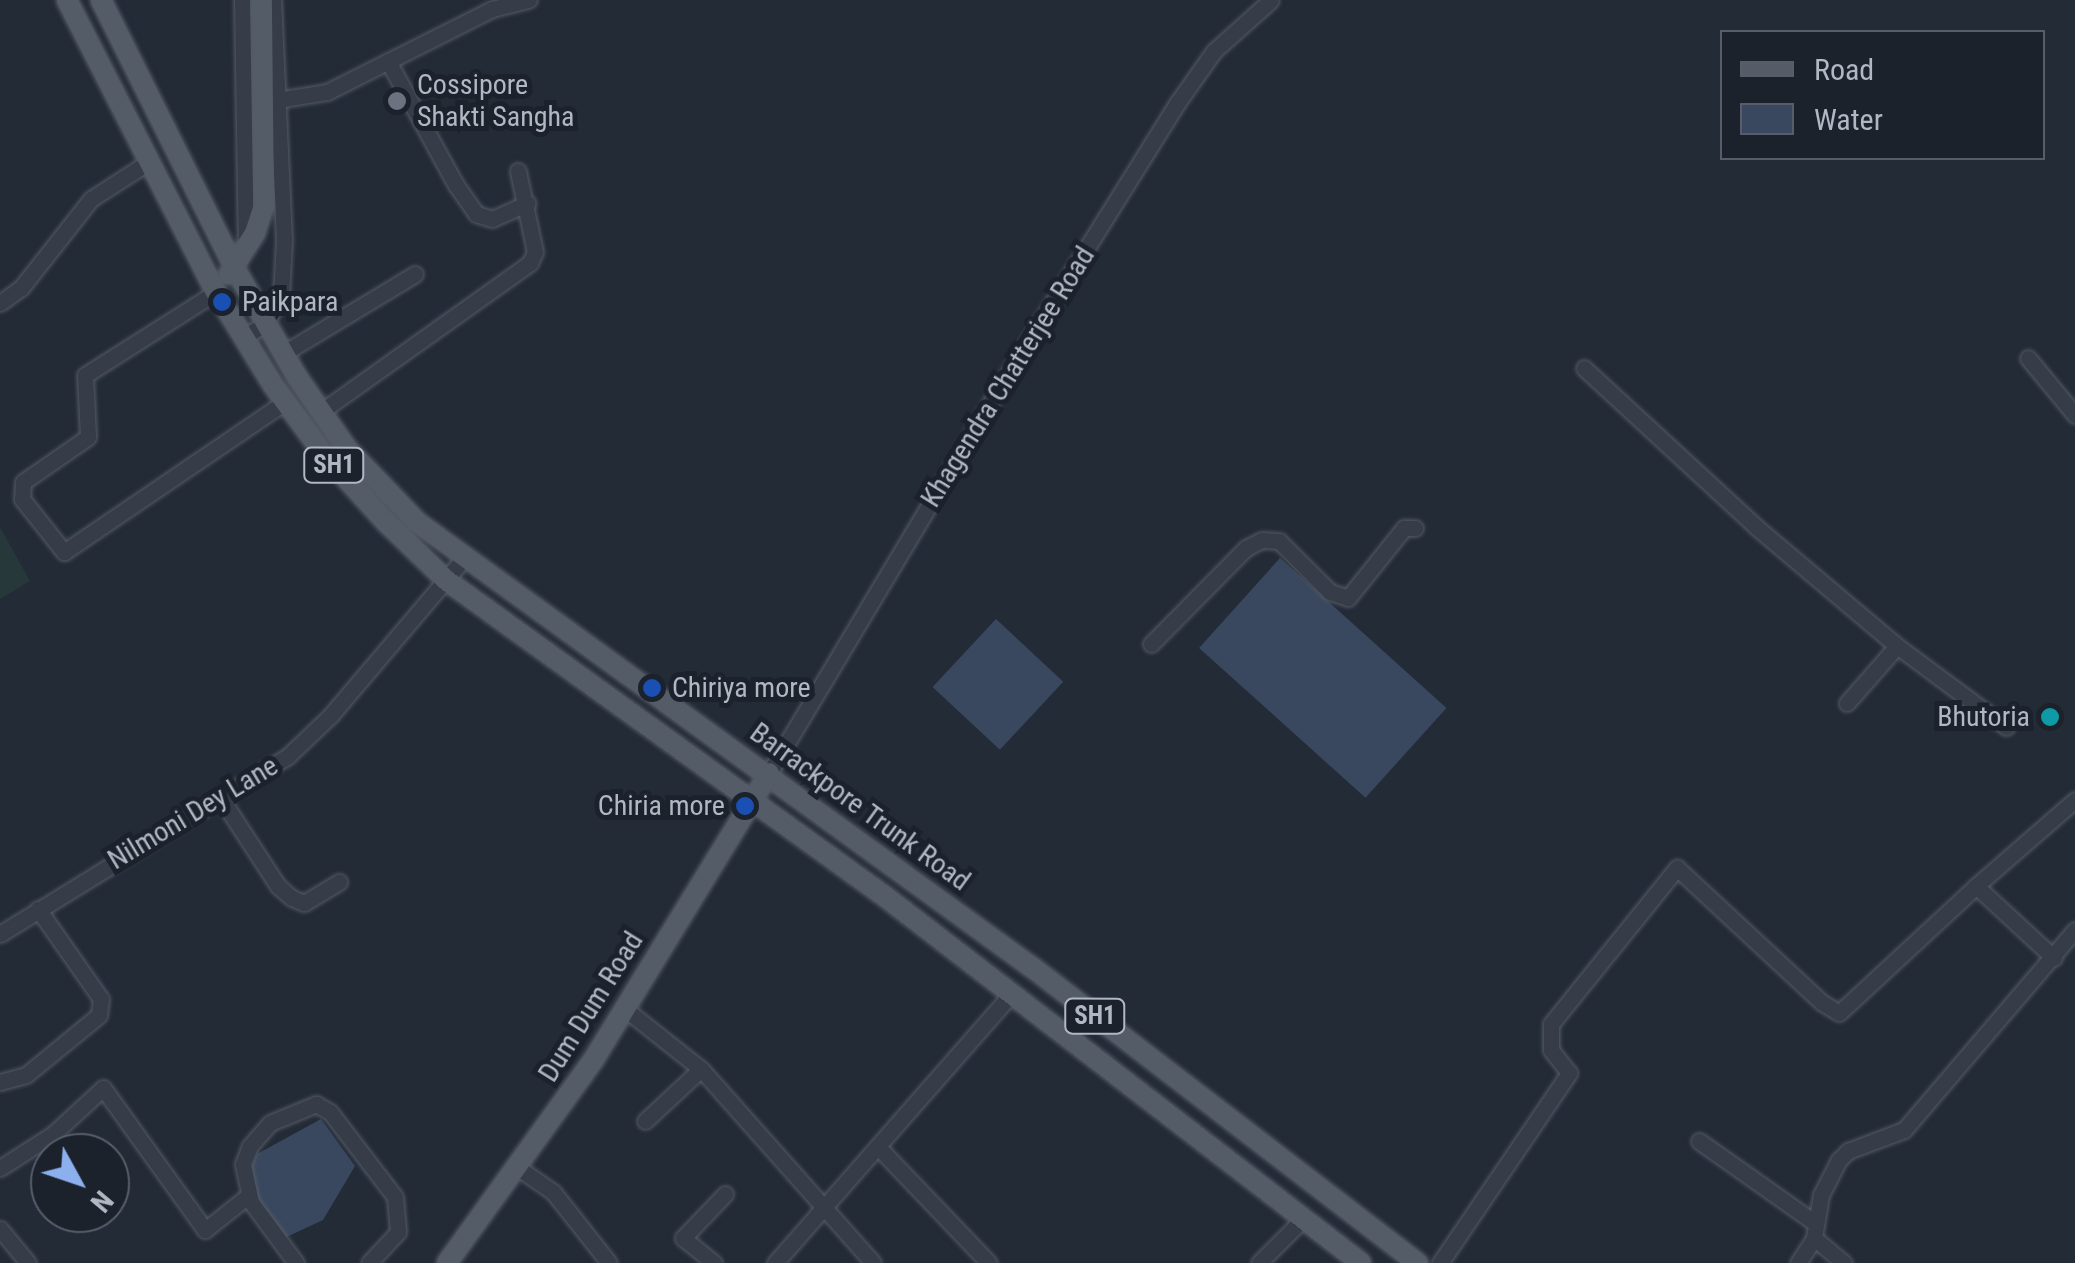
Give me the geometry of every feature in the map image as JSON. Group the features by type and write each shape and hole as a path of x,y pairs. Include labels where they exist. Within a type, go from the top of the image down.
{"main road":[{"name":"Barrackpore Trunk Road","path":"67,0 216,292 286,402 323,452 446,580 1013,992 1234,1168 1361,1263"},
{"name":"Barrackpore Trunk Road","path":"101,0 234,267 319,413 417,522 768,773 1418,1263"},
{"path":"216,292 246,248 264,206 262,0"},
{"name":"Dum Dum Road","path":"447,1263 594,1058 768,773"},
{"path":"1234,1168 1257,1140"}],"street":[{"path":"242,0 246,248"},
{"path":"244,337 266,324 281,298 284,240 272,0"},
{"path":"277,100 327,92 492,8 529,0"},
{"name":"Khagendra Chatterjee Road","path":"768,773 998,390 1178,102 1214,52 1271,0"},
{"path":"388,61 476,214 492,219 528,203"},
{"path":"0,303 21,288 90,199 150,161"},
{"path":"319,413 530,263 535,252 528,203 518,170"},
{"path":"284,353 415,274"},
{"path":"216,292 85,375 88,437 23,482 22,499 64,552 286,402"},
{"path":"2028,358 2075,415"},
{"path":"1584,368 1756,526 1897,646 2006,727"},
{"path":"1150,644 1246,548 1262,540 1279,541 1330,592 1348,598 1404,528 1415,528"},
{"name":"Nilmoni Dey Lane","path":"3,927 170,826 222,800 288,756 331,715 465,557"},
{"path":"1847,703 1897,646"},
{"path":"222,800 278,886 292,898 304,903 339,882"},
{"path":"1440,1263 1569,1073 1551,1050 1552,1024 1678,868 1820,1002 1839,1013 2075,800"},
{"path":"1976,886 2054,958"},
{"path":"0,1082 26,1076 98,1015 102,999 38,909"},
{"path":"1798,1263 1814,1230 1820,1195 1839,1160 1848,1151 1904,1130 1938,1085 2075,930"},
{"path":"775,1263 1013,992"},
{"path":"624,1008 701,1069 873,1263"},
{"path":"645,1121 701,1069"},
{"path":"0,1168 52,1134 103,1088 205,1230 249,1194"},
{"path":"296,1263 262,1220 249,1194 243,1164 250,1146 270,1123 316,1104 324,1106 395,1197 398,1232 369,1263"},
{"path":"1700,1140 1814,1230 1844,1263"},
{"path":"879,1148 989,1263"},
{"path":"516,1167 553,1192 609,1263"},
{"path":"714,1263 683,1238 725,1194"},
{"path":"1260,1263 1302,1220"},
{"path":"0,1229 28,1263"}],"shaded area":[{"path":"0,527 30,581 0,599"}],"water":[{"path":"1280,558 1446,708 1365,798 1199,648"},
{"path":"996,619 1063,682 1000,750 933,687"},
{"path":"321,1119 355,1166 323,1220 280,1240 246,1175 257,1154"}],"place":[{"name":"Cossipore Shakti Sangha","path":"397,101"},
{"name":"Paikpara","path":"222,302"},
{"name":"Chiriya more","path":"652,688"},
{"name":"Bhutoria","path":"2050,717"},
{"name":"Chiria more","path":"745,806"}]}
